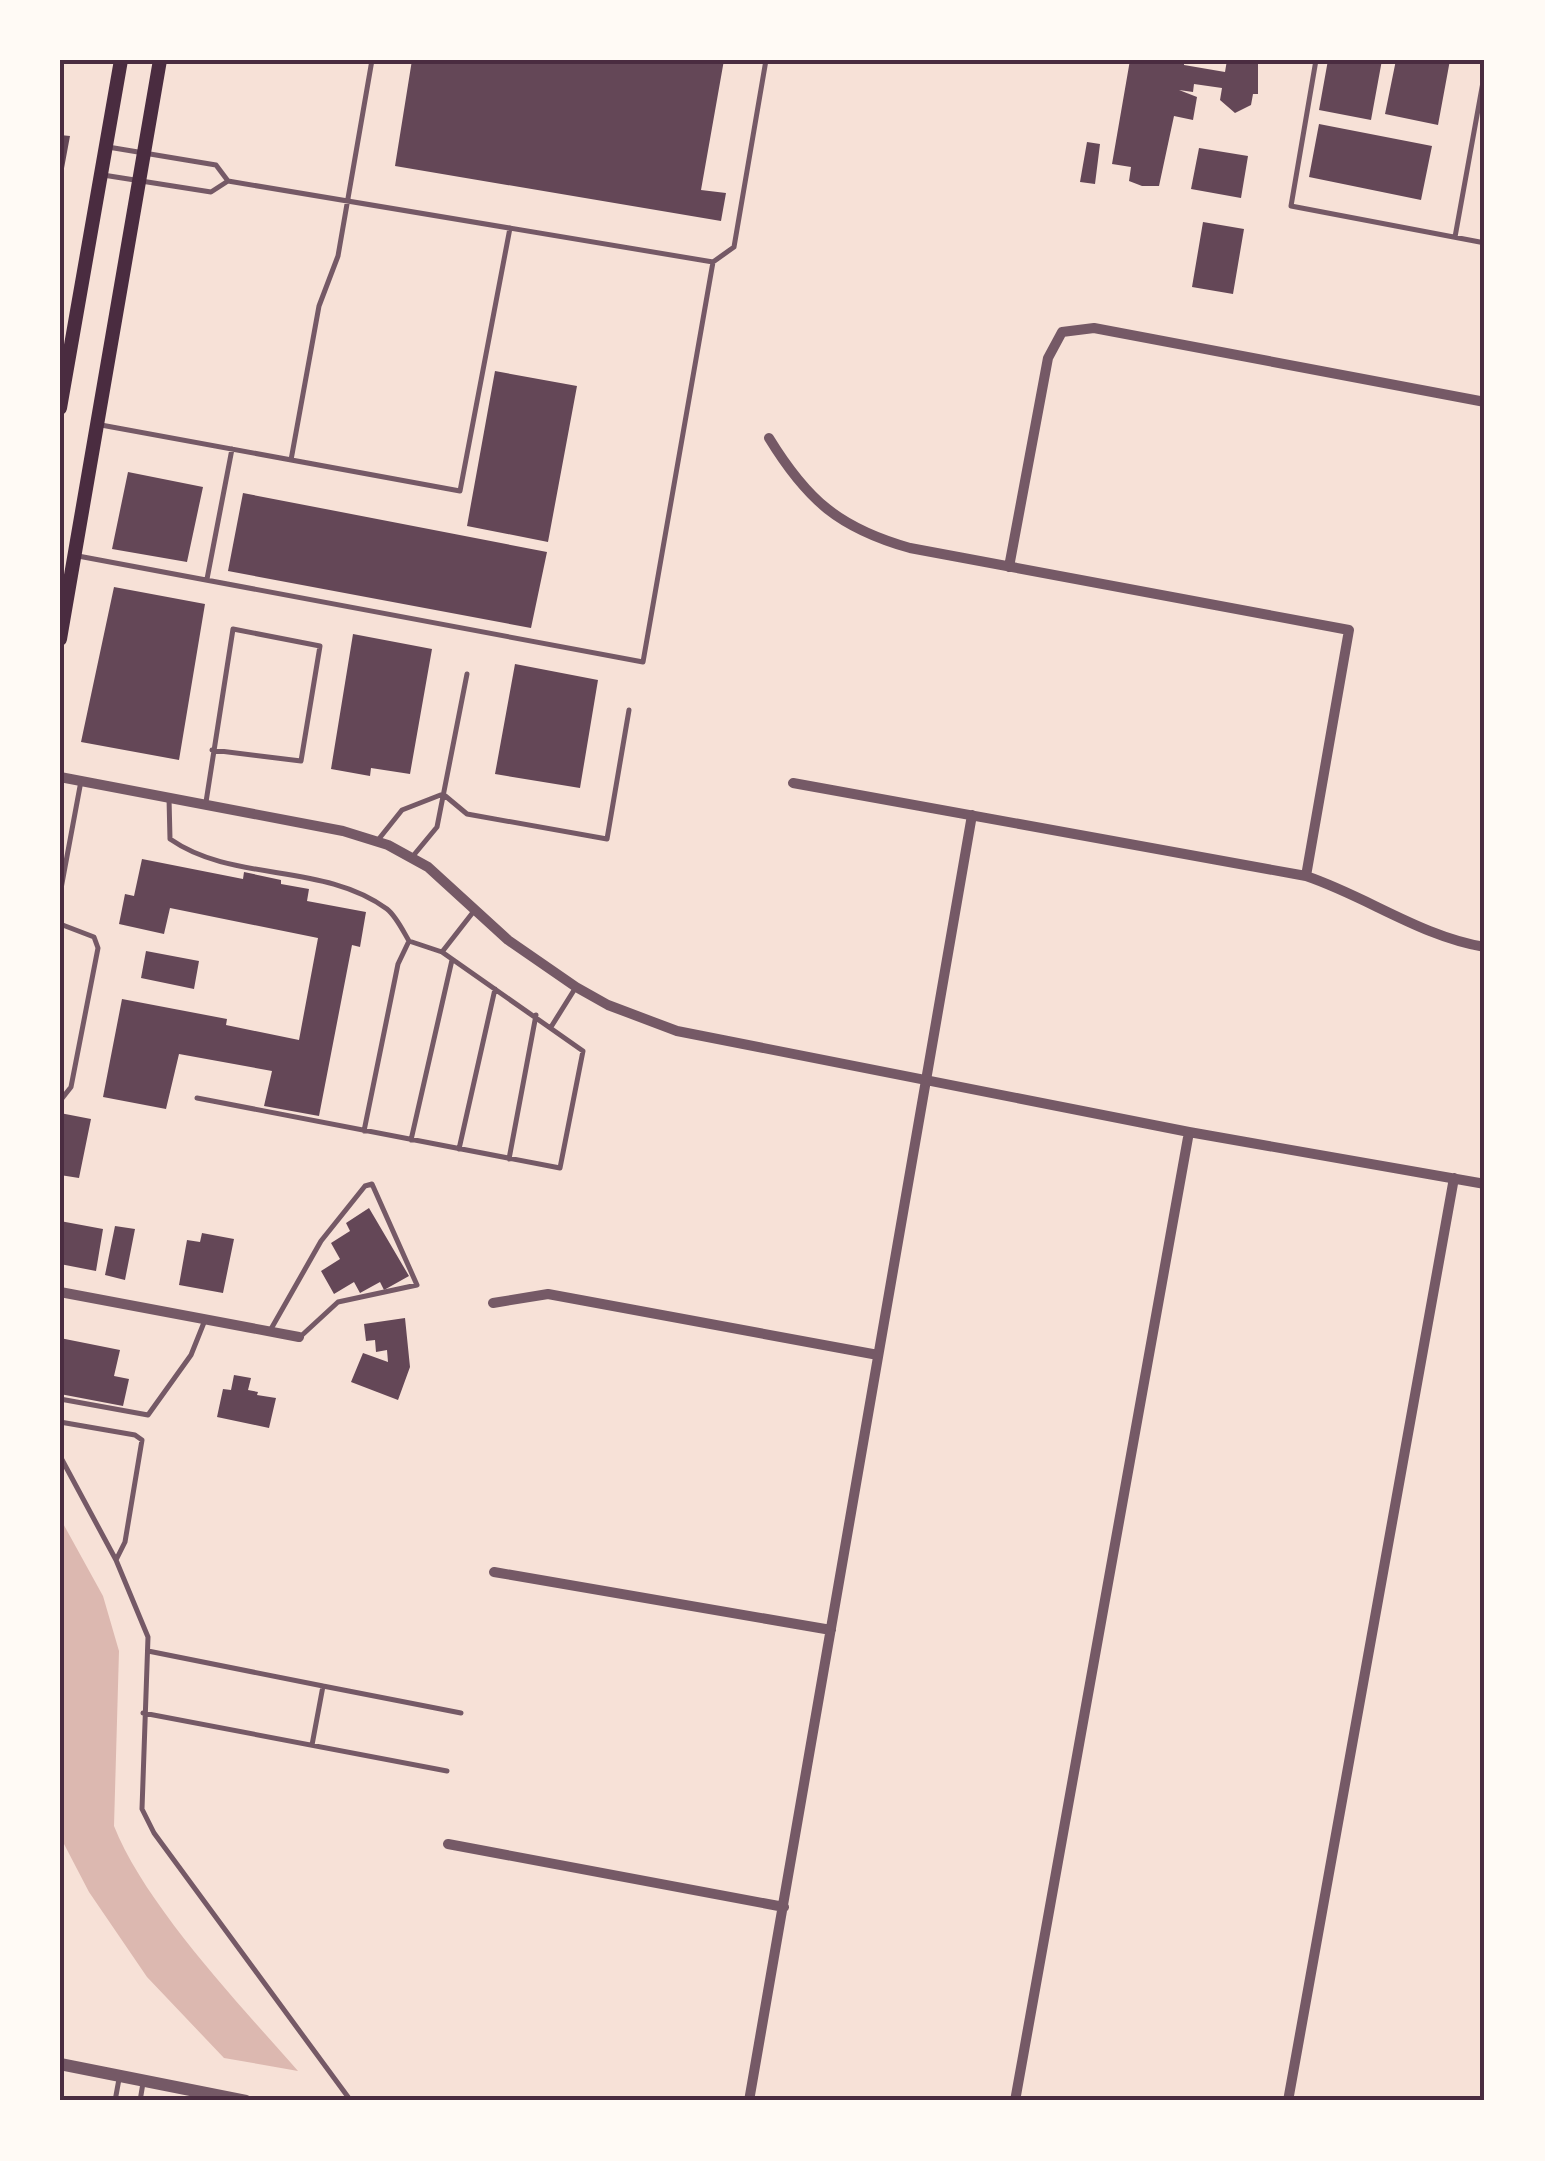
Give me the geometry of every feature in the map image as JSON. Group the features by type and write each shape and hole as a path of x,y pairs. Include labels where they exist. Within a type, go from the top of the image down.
{"main road":[{"path":"60,408 120,60"},
{"path":"60,639 160,60"}],"street":[{"path":"1009,567 1048,358 1062,332 1094,328 1485,402"},
{"path":"769,438 795,481 824,508 865,535 1009,567 1349,630 1306,876"},
{"path":"60,777 377,842 412,858 476,908 508,940 576,988 678,1031 1189,1132 1485,1184"},
{"path":"793,783 1306,876 1356,893 1449,941 1485,947"},
{"path":"749,2101 972,815"},
{"path":"1015,2101 1189,1132"},
{"path":"1288,2101 1454,1178"},
{"path":"60,1292 299,1337"},
{"path":"493,1303 548,1294 878,1355"},
{"path":"494,1572 831,1630"},
{"path":"448,1844 784,1907"},
{"path":"60,2064 246,2101"}],"lane":[{"path":"291,460 320,306 338,256 372,60"},
{"path":"75,556 642,662 713,262 734,247 766,60"},
{"path":"1316,60 1291,206 1485,243"},
{"path":"1455,237 1485,71"},
{"path":"104,146 216,165 228,181"},
{"path":"100,174 210,192 228,181 713,262"},
{"path":"98,424 460,491 510,228"},
{"path":"207,580 232,449"},
{"path":"206,805 212,750 233,628 320,646 301,761 212,750"},
{"path":"412,858 437,827 467,674"},
{"path":"443,794 467,814 607,839 629,710"},
{"path":"60,894 81,781"},
{"path":"377,842 402,810 443,794"},
{"path":"169,798 170,838 193,855 335,884 390,910 409,941 442,952 552,1026 583,1052 560,1168 196,1098"},
{"path":"442,952 476,908"},
{"path":"60,924 94,938 98,948 71,1087 60,1101"},
{"path":"364,1131 398,964 409,941"},
{"path":"411,1140 452,960"},
{"path":"459,1149 495,988"},
{"path":"552,1026 576,988"},
{"path":"509,1158 536,1015"},
{"path":"270,1332 321,1241 365,1186 372,1184 417,1285 338,1302 299,1337"},
{"path":"60,1398 148,1416 191,1356 205,1320"},
{"path":"60,1422 136,1435 142,1440 125,1542 116,1560"},
{"path":"60,1456 116,1560 146,1628 142,1809 154,1832 351,2101"},
{"path":"148,1651 462,1713"},
{"path":"312,1746 323,1686"},
{"path":"143,1713 447,1772"},
{"path":"114,2101 119,2076"},
{"path":"140,2101 144,2080"}],"shaded area":[{"path":"60,1518 103,1596 119,1651 114,1826 128,1857 171,1921 298,2071 224,2058 147,1977 89,1892 64,1844"}],"building":[{"path":"412,60 724,60 701,190 726,193 721,221 395,166"},
{"path":"1130,60 1184,60 1184,65 1225,72 1227,60 1258,60 1258,94 1253,94 1251,105 1235,113 1220,100 1222,88 1194,84 1193,92 1179,90 1197,97 1193,120 1174,116 1159,186 1142,186 1129,181 1131,167 1112,164"},
{"path":"1328,60 1382,60 1371,120 1319,110"},
{"path":"1396,60 1450,60 1438,125 1385,114"},
{"path":"1319,124 1432,146 1421,200 1309,177"},
{"path":"60,135 70,136 62,179 60,179"},
{"path":"1087,142 1100,144 1095,184 1080,182"},
{"path":"1199,148 1248,156 1241,198 1191,189"},
{"path":"1203,222 1244,229 1233,294 1192,287"},
{"path":"495,371 577,386 548,542 467,526"},
{"path":"128,472 203,487 187,562 112,549"},
{"path":"243,493 547,552 531,628 228,571"},
{"path":"114,587 205,604 179,760 81,742"},
{"path":"353,634 432,649 410,774 371,768 370,776 331,769"},
{"path":"515,664 598,680 580,788 495,774"},
{"path":"142,859 243,879 244,872 281,880 281,884 309,889 307,901 366,912 360,947 352,945 319,1116 264,1106 272,1071 179,1054 166,1109 103,1097 122,999 227,1019 226,1025 299,1040 318,938 170,908 164,934 119,924 125,894 134,896"},
{"path":"146,951 199,961 194,989 141,978"},
{"path":"60,1113 91,1119 79,1178 60,1175"},
{"path":"369,1208 409,1276 384,1290 380,1282 360,1293 354,1282 334,1294 321,1271 340,1259 331,1243 350,1231 346,1223"},
{"path":"60,1221 103,1229 96,1271 60,1264"},
{"path":"115,1226 135,1229 125,1280 105,1275"},
{"path":"202,1233 234,1239 223,1293 179,1285 187,1240 200,1242"},
{"path":"405,1318 410,1367 398,1400 351,1382 363,1353 388,1362 387,1350 376,1352 375,1340 366,1341 364,1324"},
{"path":"60,1338 120,1350 114,1376 129,1379 123,1406 60,1394"},
{"path":"234,1375 251,1378 248,1390 258,1392 257,1395 276,1398 269,1428 217,1417 223,1389 231,1390"}]}
